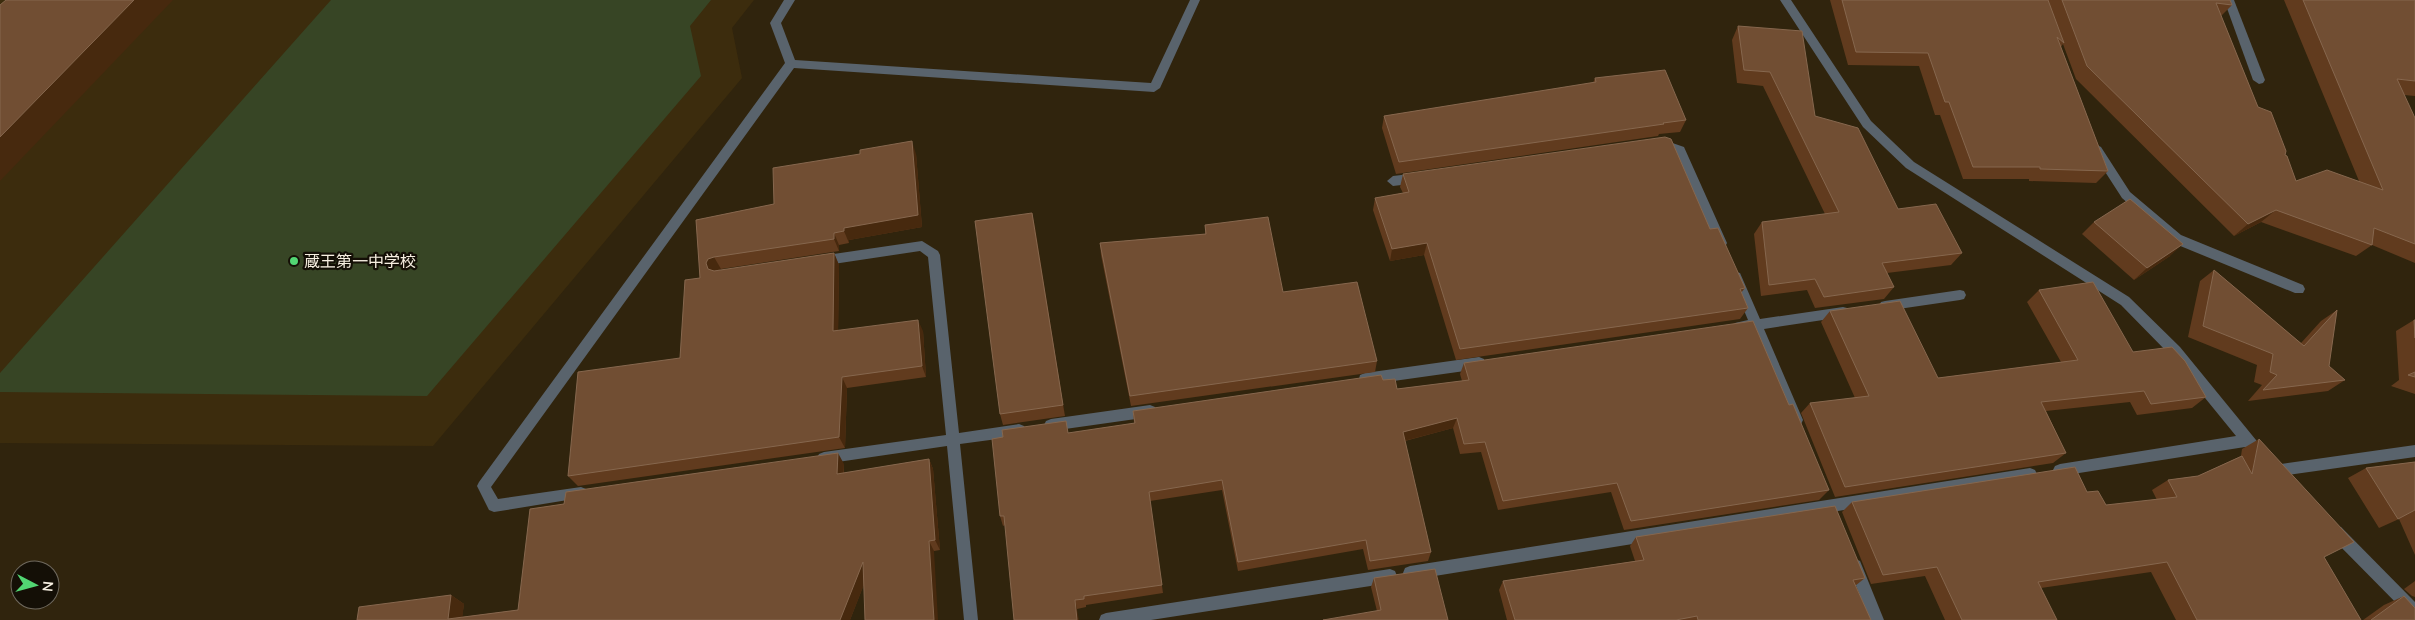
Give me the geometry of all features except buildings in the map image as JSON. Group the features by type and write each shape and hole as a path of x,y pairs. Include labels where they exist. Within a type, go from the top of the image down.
{"lane":[{"path":"790,0 775,23 791,64"},
{"path":"791,64 1154,88 1195,0"},
{"path":"1785,0 1867,124 1910,166 2125,301 2175,351 2248,440 2281,470 2294,485"},
{"path":"2229,0 2259,80"},
{"path":"591,492 494,506 484,486 791,64"},
{"path":"1649,145 1659,143 1680,150 1801,433"},
{"path":"2092,143 2126,195 2177,239 2298,289"},
{"path":"1393,181 1432,176"},
{"path":"807,263 922,246 934,255 971,620"},
{"path":"1873,308 1960,295"},
{"path":"1728,328 1853,310"},
{"path":"1351,381 1496,361"},
{"path":"806,461 1166,408"},
{"path":"1106,620 2248,440"},
{"path":"2281,470 2415,452"},
{"path":"2326,521 2351,550 2415,612"},
{"path":"1852,558 1877,620"}],"shaded area":[{"name":"蔵王第一中学校","path":"0,0 754,0 732,28 742,78 433,446 0,443"}],"green space":[{"name":"蔵王第一中学校","path":"331,0 711,0 690,26 701,76 427,396 0,392 0,373"}],"place":[{"name":"蔵王第一中学校","path":"294,261"}]}
